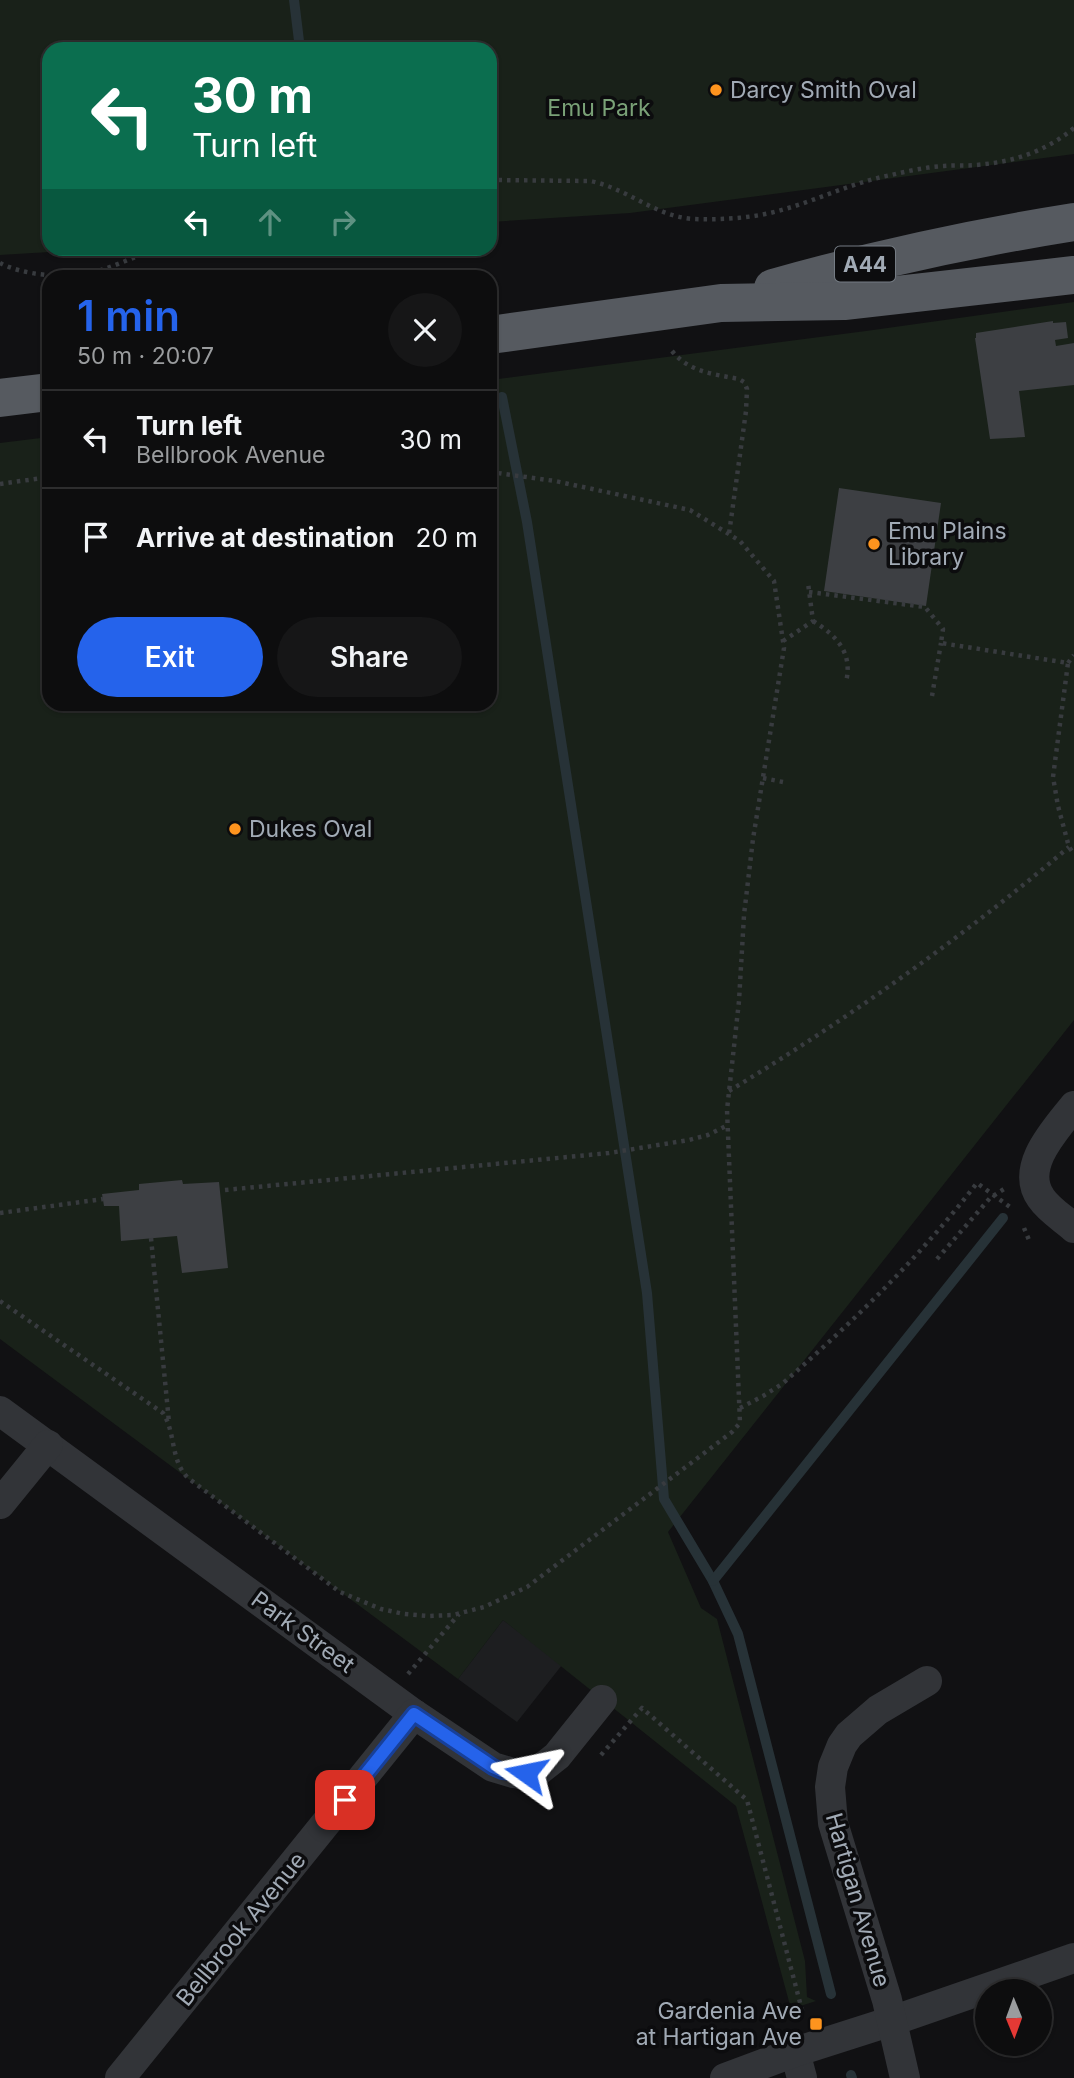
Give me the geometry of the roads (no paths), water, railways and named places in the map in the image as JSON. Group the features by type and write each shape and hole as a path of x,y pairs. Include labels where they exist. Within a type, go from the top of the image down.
{"highway":[{"name":"A44","path":"720,303 837,270 1011,232 1074,222"},
{"name":"A44","path":"497,334 720,303 844,300 1074,275"},
{"path":"0,398 42,393"}],"street":[{"path":"1074,1106 1044,1144 1037,1161 1035,1181 1041,1198 1074,1228"},
{"name":"Park Street","path":"0,1410 414,1714 493,1767 502,1771 538,1771 553,1760 602,1700"},
{"path":"0,1504 48,1445"},
{"name":"Hartigan Avenue","path":"905,2078 883,1987 833,1823 830,1787 835,1760 849,1734 878,1710 927,1681"},
{"name":"Bellbrook Avenue","path":"120,2078 414,1714"},
{"path":"725,2078 798,2065 892,2021 1074,1958"}],"waterway":[{"path":"294,0 299,42"},
{"path":"502,397 527,522 647,1293 664,1499 713,1581 738,1634 831,1994"},
{"path":"713,1581 1003,1218"}],"place":[{"name":"Darcy Smith Oval","path":"716,90"},
{"name":"Emu Plains Library","path":"874,544"},
{"name":"Dukes Oval","path":"235,829"},
{"name":"Gardenia Ave at Hartigan Ave","path":"816,2024"}],"park label":[{"name":"Emu Park","path":"599,108"}]}
